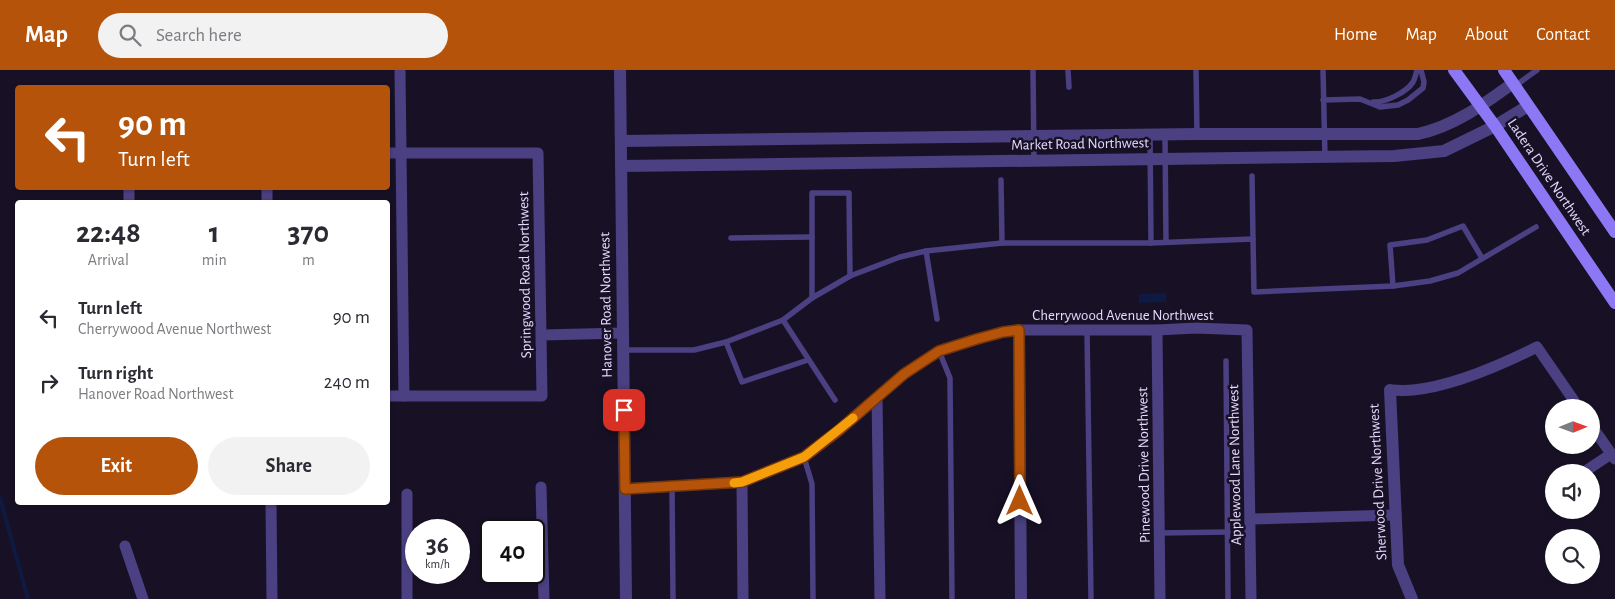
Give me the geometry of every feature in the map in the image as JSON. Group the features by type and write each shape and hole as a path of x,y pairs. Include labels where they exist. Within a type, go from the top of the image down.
{"main road":[{"name":"Ladera Drive Northwest","path":"1454,70 1615,303"},
{"name":"Ladera Drive Northwest","path":"1504,70 1615,232"}],"street":[{"path":"390,396 404,396 400,70"},
{"name":"Hanover Road Northwest","path":"620,70 626,599"},
{"name":"Market Road Northwest","path":"621,141 1197,134 1418,134 1438,130 1480,107 1514,85"},
{"name":"Market Road Northwest","path":"621,166 1394,156 1444,151 1494,126 1528,106"},
{"path":"390,153 401,153"},
{"name":"Springwood Road Northwest","path":"401,153 538,153 542,335 542,396 404,396"},
{"name":"Cherrywood Avenue Northwest","path":"625,489 742,482 804,457 904,374 939,351 1003,332 1019,330 1157,330 1196,328 1247,330"},
{"path":"1019,330 1021,599"},
{"name":"Pinewood Drive Northwest","path":"1157,330 1160,599"},
{"name":"Applewood Lane Northwest","path":"1247,330 1252,599"},
{"path":"542,335 623,333"},
{"path":"1390,390 1413,390 1442,384 1503,364 1537,347 1573,399"},
{"name":"Sherwood Drive Northwest","path":"1390,390 1398,565 1412,599"},
{"path":"877,398 880,599"},
{"path":"1598,464 1613,456 1600,438"},
{"path":"742,482 744,599"},
{"path":"541,487 544,599"},
{"path":"407,494 407,599"},
{"path":"271,505 272,599"},
{"path":"1251,519 1396,515"},
{"path":"125,546 143,599"}],"lane":[{"path":"1033,70 1034,160"},
{"path":"1068,70 1068,87"},
{"path":"1196,70 1197,134"},
{"path":"1323,70 1325,157"},
{"path":"1324,100 1360,99 1380,107 1398,105 1423,88 1424,82 1419,70"},
{"path":"1366,101 1380,102 1391,99 1413,82 1419,70"},
{"path":"1514,85 1538,70"},
{"path":"1150,135 1151,243"},
{"path":"1166,135 1166,242"},
{"path":"1252,176 1254,292 1393,286 1430,281 1458,273 1536,227"},
{"path":"1001,180 1002,243"},
{"path":"812,298 812,193 848,193 850,276"},
{"path":"1393,286 1390,245 1427,240 1463,226 1482,258"},
{"path":"730,238 812,237"},
{"path":"623,350 694,350 726,342 783,320 812,298 850,276 900,257 926,251 1002,243 1151,243 1253,239"},
{"path":"926,251 938,319"},
{"path":"783,320 834,400"},
{"path":"1087,330 1091,599"},
{"path":"726,342 742,382 808,360"},
{"path":"939,351 950,378 952,599"},
{"path":"1226,361 1228,599"},
{"path":"804,457 812,484 813,599"},
{"path":"672,486 673,599"},
{"path":"1159,533 1228,532"}],"water":[{"path":"1166,293 1166,302 1139,303 1139,294"}],"waterway":[{"path":"0,498 28,599"}],"slow traffic":[{"path":"734,483 742,482 804,457 853,418"}],"route":[{"path":"624,410 625,489 742,482 804,457 838,431 904,374 939,351 1003,332 1019,330 1020,501"}]}
